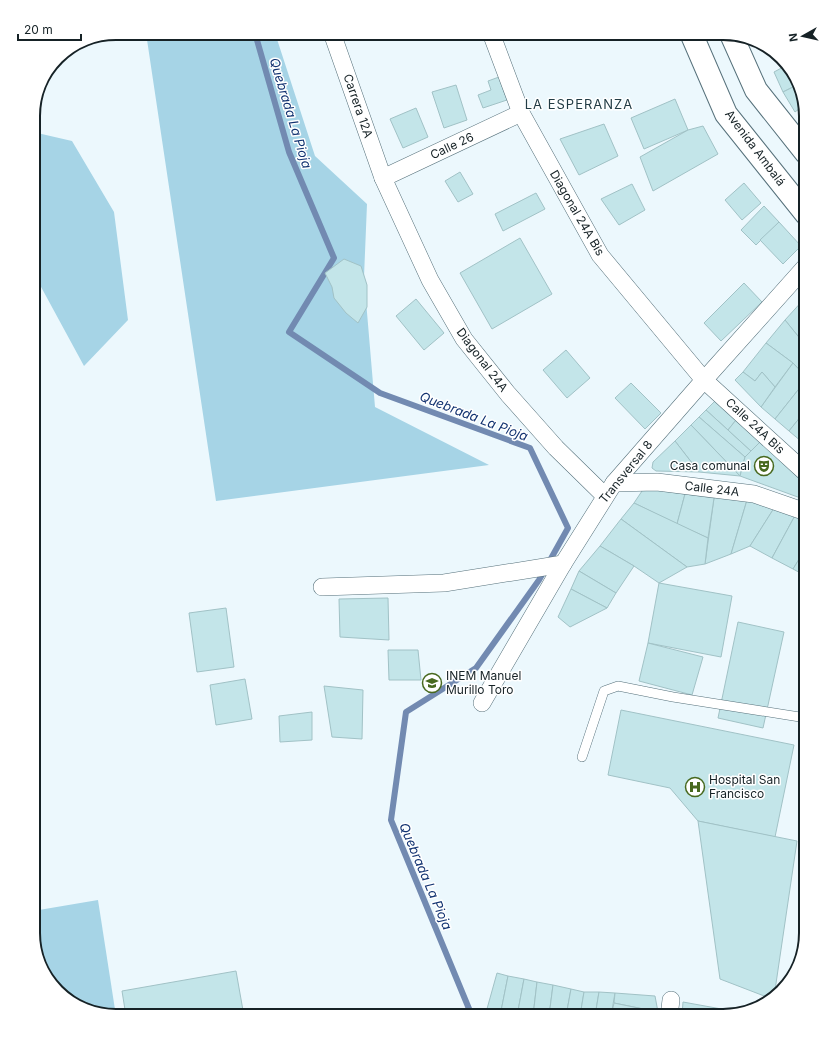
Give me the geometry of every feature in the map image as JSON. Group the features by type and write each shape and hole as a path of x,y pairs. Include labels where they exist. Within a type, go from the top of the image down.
{"main road":[{"name":"Avenida Ambalá","path":"694,40 726,114 799,205"},
{"path":"733,41 756,90 799,144"}],"street":[{"name":"Carrera 12A","path":"334,40 383,178"},
{"name":"Diagonal 24A Bis","path":"494,40 521,113 600,255 704,380"},
{"name":"Calle 26","path":"383,178 521,113"},
{"name":"Diagonal 24A","path":"383,178 430,280 464,339 508,394 556,448 610,489"},
{"name":"Transversal 8","path":"482,703 562,564 610,489 704,380 799,274"},
{"name":"Calle 24A Bis","path":"704,380 799,468"},
{"name":"Calle 24A","path":"610,489 657,482 754,494 799,510"},
{"path":"322,587 444,583 562,564"}],"lane":[{"path":"582,756 604,691 618,686 799,717"}],"shaded area":[{"path":"147,40 277,40 315,156 367,204 364,277 375,407 489,465 216,501"},
{"path":"40,134 72,141 114,212 128,320 84,366 40,285"},
{"path":"98,900 115,1009 101,1008 82,1001 59,983 48,967 41,948 40,910"}],"building":[{"path":"781,68 793,87 783,92 774,72"},
{"path":"499,77 507,100 483,108 478,95 491,90 488,81"},
{"path":"456,85 467,120 444,128 432,92"},
{"path":"793,87 798,101 798,109 795,112 783,92"},
{"path":"675,99 688,130 644,149 631,118"},
{"path":"416,108 428,137 403,148 390,119"},
{"path":"604,124 618,156 579,175 560,139"},
{"path":"703,126 718,154 653,191 640,157 688,130"},
{"path":"460,172 473,194 458,202 445,181"},
{"path":"744,183 761,203 742,220 725,200"},
{"path":"632,184 645,210 619,225 601,199"},
{"path":"536,193 545,209 503,231 495,214"},
{"path":"764,206 779,222 756,245 741,230"},
{"path":"779,222 799,244 799,248 783,264 760,240"},
{"path":"520,238 552,294 492,329 460,273"},
{"path":"344,259 361,266 367,285 367,307 358,323 346,313 334,298 332,287 325,273"},
{"path":"744,283 762,302 721,341 704,323"},
{"path":"416,299 444,333 424,350 396,316"},
{"path":"799,305 799,337 785,320"},
{"path":"785,320 799,337 799,369 793,363 766,343"},
{"path":"766,343 793,363 775,387 762,372 755,381 743,372"},
{"path":"566,350 590,378 567,398 543,370"},
{"path":"793,363 799,369 799,389 775,419 761,407"},
{"path":"743,372 755,381 762,372 775,387 761,407 735,380"},
{"path":"631,383 661,413 645,429 615,398"},
{"path":"799,389 799,419 789,431 775,419"},
{"path":"715,401 736,420 728,430 706,410"},
{"path":"706,410 751,451 745,457 699,417"},
{"path":"699,417 745,457 740,476 691,425"},
{"path":"799,419 799,439 789,431"},
{"path":"736,420 760,442 751,451 728,430"},
{"path":"691,425 740,476 699,472 675,441"},
{"path":"675,441 699,472 656,471 652,468 653,462"},
{"name":"Casa comunal","path":"760,442 799,478 799,497 740,476 745,457"},
{"path":"644,488 685,494 677,524 634,503"},
{"path":"716,492 747,500 731,554 705,564 714,498"},
{"path":"685,494 714,498 708,538 677,524"},
{"path":"747,500 776,505 750,546 731,554"},
{"path":"634,503 708,538 705,564 687,567 621,519"},
{"path":"776,505 798,510 772,558 750,546"},
{"path":"798,510 799,559 793,569 772,558"},
{"path":"621,519 687,567 659,583 600,546"},
{"path":"600,546 634,566 616,593 579,571"},
{"path":"799,559 799,572 793,569"},
{"path":"579,571 616,593 607,608 571,589"},
{"path":"659,583 732,596 721,657 648,643"},
{"path":"571,589 607,608 570,627 558,617"},
{"path":"388,598 389,640 340,637 339,599"},
{"path":"226,608 234,667 197,672 189,613"},
{"path":"738,622 784,632 763,728 718,718"},
{"path":"648,643 703,657 692,695 639,681"},
{"path":"388,650 418,650 421,680 389,680"},
{"path":"245,679 252,719 216,725 210,685"},
{"path":"324,686 363,690 362,739 332,737"},
{"path":"621,710 794,745 775,837 698,821 670,788 608,775"},
{"path":"312,712 312,740 280,742 279,716"},
{"path":"698,821 797,841 775,988 765,996 720,979"},
{"path":"236,971 243,1009 125,1009 122,991"},
{"path":"497,973 508,976 501,1009 487,1009"},
{"path":"508,976 524,979 518,1009 501,1009"},
{"path":"524,979 537,982 534,1009 518,1009"},
{"path":"537,982 553,985 550,1009 534,1009"},
{"path":"553,985 571,989 567,1009 550,1009"},
{"path":"571,989 584,992 581,1009 567,1009"},
{"path":"584,992 599,992 596,1009 581,1009"},
{"path":"599,992 615,993 612,1009 596,1009"},
{"path":"615,993 655,996 657,1009 643,1009 614,1003"},
{"path":"683,1002 722,1009 682,1009"},
{"path":"614,1003 643,1009 613,1009"}],"waterway":[{"name":"Quebrada La Pioja","path":"257,40 289,152 334,258 289,332 380,393 530,448 568,528 539,580 476,668 406,712 391,820 469,1009"}],"place":[{"name":"Casa comunal","path":"764,466"},
{"name":"INEM Manuel Murillo Toro","path":"432,683"},
{"name":"Hospital San Francisco","path":"695,787"}],"district":[{"name":"LA ESPERANZA","path":"579,104"}]}
